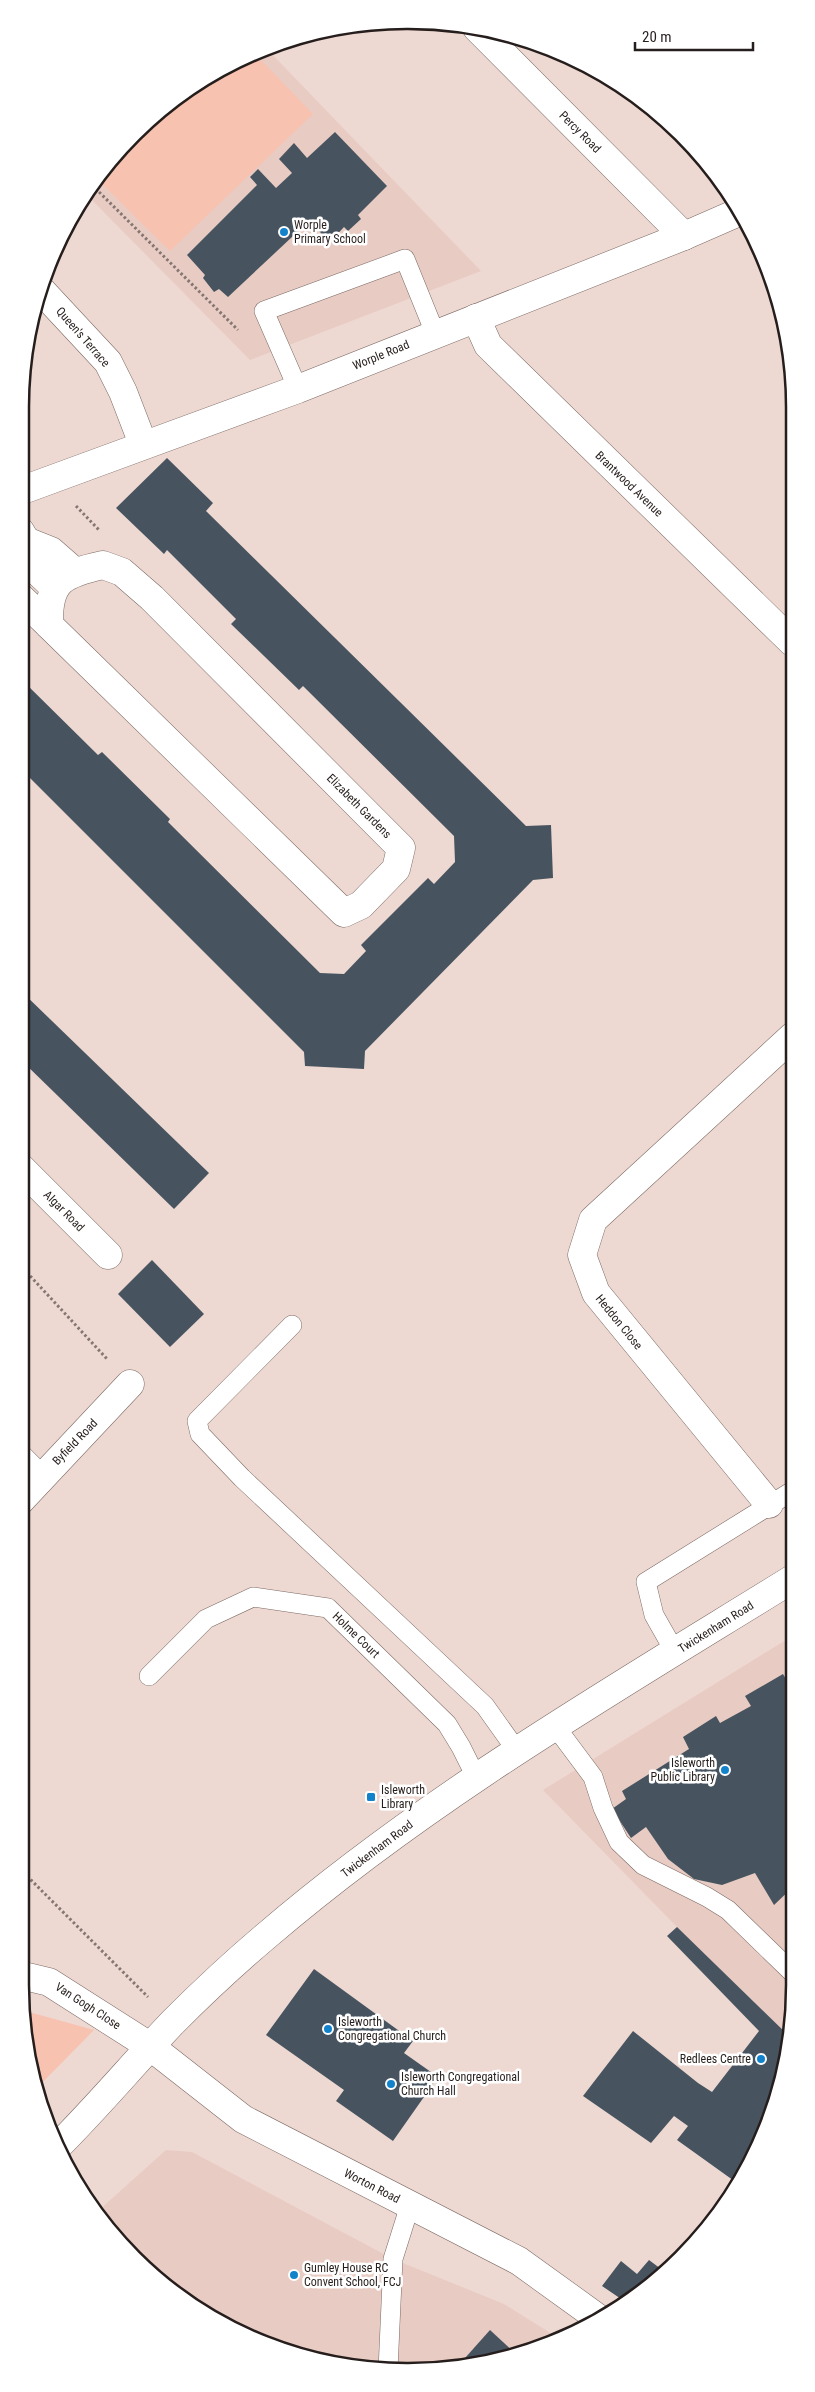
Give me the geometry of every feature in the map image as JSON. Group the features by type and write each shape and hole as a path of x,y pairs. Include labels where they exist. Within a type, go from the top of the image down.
{"street":[{"name":"Percy Road","path":"486,37 684,236"},
{"name":"Worple Road","path":"29,488 143,444 298,389 684,236 734,214"},
{"name":"Queen's Terrace","path":"46,296 108,362 123,392 143,444"},
{"name":"Brantwood Avenue","path":"476,318 488,346 786,636"},
{"path":"29,553 34,568 64,579 49,603 49,625"},
{"name":"Elizabeth Gardens","path":"29,606 344,913 361,905 396,869 401,848 152,598 122,572 103,565 64,579"},
{"name":"Heddon Close","path":"769,1504 596,1293 582,1255 593,1220 786,1042"},
{"name":"Algar Road","path":"29,1176 108,1255"},
{"name":"Byfield Road","path":"29,1491 130,1384"},
{"path":"29,1468 40,1479"},
{"name":"Twickenham Road","path":"63,2141 174,2022 265,1937 321,1890 476,1778 555,1726 786,1583"},
{"name":"Van Gogh Close","path":"29,1977 50,1982 151,2047"},
{"name":"Worton Road","path":"151,2047 244,2119 519,2261 593,2315"}],"lane":[{"path":"298,389 264,311 406,259 436,333"},
{"path":"292,1325 197,1421 200,1434 242,1478 485,1706 517,1751"},
{"path":"676,1652 654,1615 646,1582 786,1494"},
{"name":"Holme Court","path":"149,1676 206,1618 253,1596 328,1608 447,1724 476,1778"},
{"path":"555,1726 593,1777 603,1808 619,1842 643,1865 707,1897 728,1910 786,1966"},
{"path":"388,2362 393,2259 410,2205"}],"path":[{"path":"98,191 238,331"},
{"path":"61,476 71,501 115,548 122,572"},
{"path":"29,1275 130,1384"},
{"path":"29,1877 174,2022"}],"shaded area":[{"name":"Worple Primary School","path":"272,54 481,271 250,360 91,199 123,158 177,107 218,79"},
{"path":"260,59 313,114 170,251 102,184 140,140 177,107 218,79"},
{"path":"786,1640 786,1984 783,2030 677,1927 543,1790"},
{"path":"30,2012 94,2030 42,2083 32,2034"},
{"name":"Gumley House RC Convent School, FCJ","path":"166,2150 192,2152 393,2259 504,2304 552,2334 529,2343 481,2356 432,2362 408,2363 358,2360 309,2350 286,2343 240,2324 218,2313 197,2299 177,2285 140,2252 102,2208"}],"building":[{"path":"335,132 387,186 358,215 361,219 348,231 344,227 330,242 309,221 228,297 219,289 214,292 203,278 205,275 187,255 257,185 250,177 258,169 276,188 292,173 279,159 294,143 307,158"},
{"path":"167,458 213,503 206,511 526,826 551,825 553,878 533,880 365,1051 364,1069 305,1066 304,1052 29,777 29,687 98,755 102,752 170,819 168,822 320,973 344,974 366,951 361,945 428,878 434,884 455,862 454,836 303,686 299,690 231,624 236,619 167,550 164,554 116,508"},
{"path":"29,999 209,1173 174,1209 29,1068"},
{"path":"152,1260 204,1314 170,1347 118,1294"},
{"name":"Isleworth Public Library","path":"783,1674 786,1679 786,1894 774,1905 755,1873 722,1885 694,1879 668,1859 646,1827 631,1838 612,1809 626,1799 622,1791 689,1749 683,1737 716,1716 720,1723 751,1706 745,1696"},
{"name":"Redlees Centre","path":"677,1927 783,2030 779,2058 766,2106 747,2152 732,2180 677,2140 688,2126 674,2116 651,2143 583,2096 633,2031 712,2092 759,2031 667,1936"},
{"path":"314,1969 413,2041 404,2053 438,2077 393,2141 336,2101 344,2090 266,2035"},
{"path":"649,2260 659,2267 620,2298 602,2286 621,2261 637,2274"},
{"path":"490,2330 510,2349 481,2356 464,2359"}],"place":[{"name":"Worple Primary School","path":"284,232"},
{"name":"Isleworth Public Library","path":"725,1770"},
{"name":"Isleworth Library","path":"371,1797"},
{"name":"Isleworth Congregational Church","path":"328,2029"},
{"name":"Redlees Centre","path":"761,2059"},
{"name":"Isleworth Congregational Church Hall","path":"391,2084"},
{"name":"Gumley House RC Convent School, FCJ","path":"294,2275"}]}
